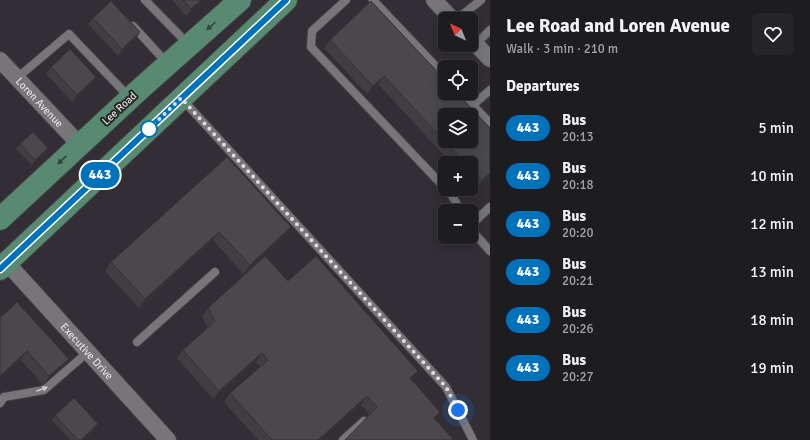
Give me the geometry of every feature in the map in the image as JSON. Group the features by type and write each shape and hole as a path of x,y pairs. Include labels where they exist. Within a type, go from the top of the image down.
{"main road":[{"name":"Lee Road","path":"0,219 79,144 123,90 168,64 240,0"},
{"path":"232,50 245,21 245,0"},
{"path":"3,266 286,0"}],"street":[{"path":"434,0 445,12"},
{"path":"478,47 490,59"},
{"name":"Loren Avenue","path":"0,60 79,144"},
{"name":"Executive Drive","path":"3,266 88,352 168,440"}],"lane":[{"path":"145,0 189,45"},
{"path":"346,0 312,31 311,47 438,180"},
{"path":"373,0 438,69"},
{"path":"466,12 481,0"},
{"path":"126,19 168,64"},
{"path":"478,38 490,30"},
{"path":"17,78 69,34 123,90"},
{"path":"473,105 490,90"},
{"path":"181,98 446,387 473,440"},
{"path":"468,100 490,123"},
{"path":"478,219 490,207"},
{"path":"478,237 490,251"},
{"path":"137,342 215,272"},
{"path":"2,400 44,390 88,352"},
{"path":"343,440 364,421"}],"shaded area":[{"path":"0,0 490,0 490,440 0,440"}],"building":[{"path":"183,0 201,0 191,9"},
{"path":"111,1 140,32 122,49 93,18"},
{"path":"371,1 438,73 438,100 464,100 471,108 438,108 438,134 384,76 373,86 330,40"},
{"path":"70,49 96,77 77,95 51,67"},
{"path":"478,115 490,128 490,173 482,180 478,176 478,156 458,156 451,148 478,148"},
{"path":"33,132 48,148 35,160 20,144"},
{"path":"227,157 291,227 250,265 219,232 145,299 111,262"},
{"path":"265,256 288,281 316,256 418,371 410,378 440,412 434,418 454,440 345,440 377,407 367,396 318,440 272,440 230,393 268,360 262,353 219,391 183,350 215,321 208,308"},
{"path":"17,302 69,359 49,376 27,351 0,376 0,318"},
{"path":"74,398 98,424 81,440 78,440 55,415"}],"bus line":[{"name":"443","path":"0,269 286,0"}],"route":[{"path":"149,129 181,98 446,387 458,410"}]}
